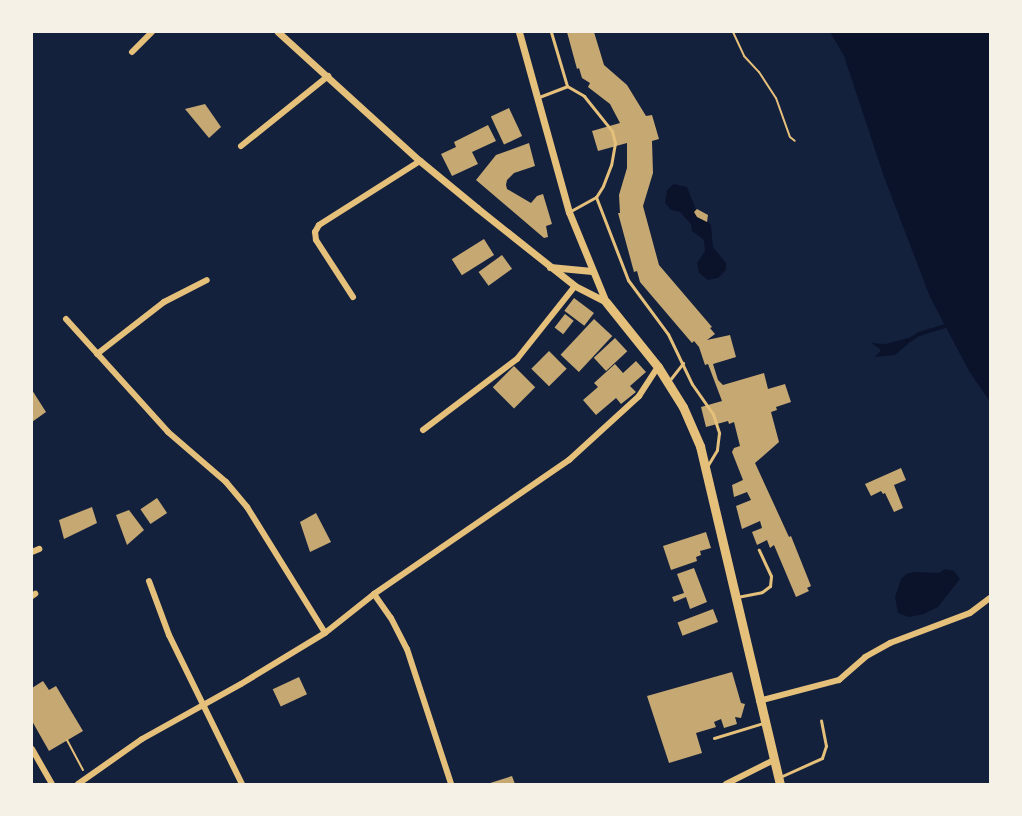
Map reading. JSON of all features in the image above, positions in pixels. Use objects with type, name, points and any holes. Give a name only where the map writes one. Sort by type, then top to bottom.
[{"type":"main road","points":[[606,302],[668,382],[683,407],[700,446],[779,781]]},
{"type":"street","points":[[132,52],[152,32]]},
{"type":"street","points":[[278,32],[420,161],[575,286],[606,302]]},
{"type":"street","points":[[519,32],[539,97],[569,212],[606,302]]},
{"type":"street","points":[[242,146],[328,76]]},
{"type":"street","points":[[353,297],[316,240],[315,232],[319,225],[420,161]]},
{"type":"street","points":[[550,267],[592,271]]},
{"type":"street","points":[[98,354],[164,302],[207,280]]},
{"type":"street","points":[[423,430],[517,359],[575,286]]},
{"type":"street","points":[[66,319],[168,432],[226,482],[247,507],[325,633]]},
{"type":"street","points":[[78,784],[142,739],[325,633],[374,594],[569,460],[639,396],[658,367]]},
{"type":"street","points":[[32,552],[39,549]]},
{"type":"street","points":[[148,581],[169,635],[242,784]]},
{"type":"street","points":[[374,594],[391,618],[406,650],[451,784]]},
{"type":"street","points":[[759,701],[839,680],[865,657],[890,643],[969,613],[990,598]]},
{"type":"street","points":[[32,749],[52,784]]},
{"type":"street","points":[[726,784],[774,760]]},
{"type":"street","points":[[88,777],[92,784]]},
{"type":"lane","points":[[551,32],[567,86],[584,96],[612,131],[615,143],[611,165],[596,197],[569,212]]},
{"type":"lane","points":[[539,97],[567,86]]},
{"type":"lane","points":[[596,197],[628,280],[668,334],[692,384],[713,414],[719,433],[717,450],[705,470]]},
{"type":"lane","points":[[668,382],[683,363]]},
{"type":"lane","points":[[735,598],[762,592],[770,586],[771,576],[759,550]]},
{"type":"lane","points":[[779,781],[822,759],[826,746],[821,720]]},
{"type":"lane","points":[[714,738],[764,723]]},
{"type":"path","points":[[733,32],[744,56],[759,72],[776,98],[790,137],[795,141]]},
{"type":"path","points":[[67,740],[88,777]]},
{"type":"water","points":[[830,32],[990,32],[990,402],[969,371],[930,297],[884,177],[844,56]]},
{"type":"water","points":[[674,184],[687,187],[697,212],[711,225],[713,247],[726,263],[726,270],[718,278],[708,280],[699,273],[697,263],[705,251],[704,240],[692,231],[691,224],[680,212],[671,210],[665,203],[667,190]]},
{"type":"water","points":[[908,338],[908,344],[895,355],[875,357],[881,350],[871,343],[886,344]]},
{"type":"water","points":[[945,569],[954,571],[960,579],[938,607],[924,614],[909,617],[898,613],[895,597],[901,579],[906,574],[939,573]]},
{"type":"building","points":[[567,32],[594,32],[604,65],[627,85],[646,116],[652,115],[659,139],[652,141],[653,173],[643,206],[659,265],[712,327],[710,328],[715,334],[707,340],[730,335],[736,357],[713,364],[718,380],[723,385],[764,373],[768,389],[785,384],[791,402],[776,407],[777,410],[771,412],[779,442],[755,463],[789,537],[791,536],[811,586],[807,588],[809,591],[796,597],[774,545],[770,548],[767,540],[757,545],[752,532],[762,528],[760,521],[742,529],[736,506],[751,500],[747,492],[734,497],[732,485],[743,480],[732,452],[734,448],[740,446],[734,422],[729,424],[728,421],[706,427],[701,407],[722,401],[708,364],[705,365],[699,347],[694,341],[692,343],[640,282],[637,271],[634,272],[618,213],[620,213],[619,195],[627,168],[627,143],[598,151],[592,131],[620,123],[610,104],[588,87],[590,83],[582,78],[579,68],[577,69]]},
{"type":"building","points":[[205,104],[221,127],[209,138],[185,109]]},
{"type":"building","points":[[509,108],[522,136],[504,145],[491,116]]},
{"type":"building","points":[[488,125],[496,141],[472,152],[478,164],[452,176],[441,154],[456,147],[454,142]]},
{"type":"building","points":[[529,143],[535,166],[514,173],[507,180],[506,185],[507,189],[531,203],[537,196],[543,194],[552,224],[546,226],[548,237],[544,238],[476,180],[496,155]]},
{"type":"building","points":[[697,209],[708,215],[707,222],[697,217],[694,212]]},
{"type":"building","points":[[484,239],[494,255],[462,275],[452,259]]},
{"type":"building","points":[[502,255],[512,269],[489,286],[479,272]]},
{"type":"building","points":[[574,298],[594,313],[584,326],[564,311]]},
{"type":"building","points":[[565,314],[574,321],[563,334],[555,327]]},
{"type":"building","points":[[594,319],[612,336],[579,372],[561,355]]},
{"type":"building","points":[[615,338],[627,351],[606,371],[594,358]]},
{"type":"building","points":[[549,351],[567,369],[549,386],[531,369]]},
{"type":"building","points":[[636,361],[646,372],[630,386],[636,392],[621,404],[616,398],[596,415],[583,400],[598,387],[594,383],[615,364],[623,373]]},
{"type":"building","points":[[514,366],[535,387],[514,408],[493,387]]},
{"type":"building","points":[[32,390],[46,412],[32,422]]},
{"type":"building","points":[[901,468],[906,480],[894,485],[903,508],[894,512],[885,493],[881,491],[871,496],[865,484]]},
{"type":"building","points":[[157,498],[167,513],[150,524],[140,509]]},
{"type":"building","points":[[92,507],[97,523],[64,539],[59,520]]},
{"type":"building","points":[[129,510],[144,530],[127,545],[116,515]]},
{"type":"building","points":[[316,513],[331,542],[310,552],[300,522]]},
{"type":"building","points":[[706,532],[711,548],[700,551],[701,555],[696,557],[697,561],[671,570],[663,546]]},
{"type":"building","points":[[694,568],[707,602],[690,609],[686,597],[674,602],[672,597],[684,593],[677,574]]},
{"type":"building","points":[[713,609],[718,622],[683,636],[678,623]]},
{"type":"building","points":[[732,672],[741,703],[745,704],[741,718],[735,717],[737,724],[724,728],[721,719],[714,722],[716,727],[696,733],[702,753],[669,763],[647,696]]},
{"type":"building","points":[[299,677],[307,694],[281,706],[273,689]]},
{"type":"building","points":[[43,681],[49,690],[56,686],[83,731],[49,751],[32,721],[32,688]]},
{"type":"building","points":[[512,776],[515,784],[487,784]]},
{"type":"waterway","points":[[908,341],[919,334],[945,326]]}]
